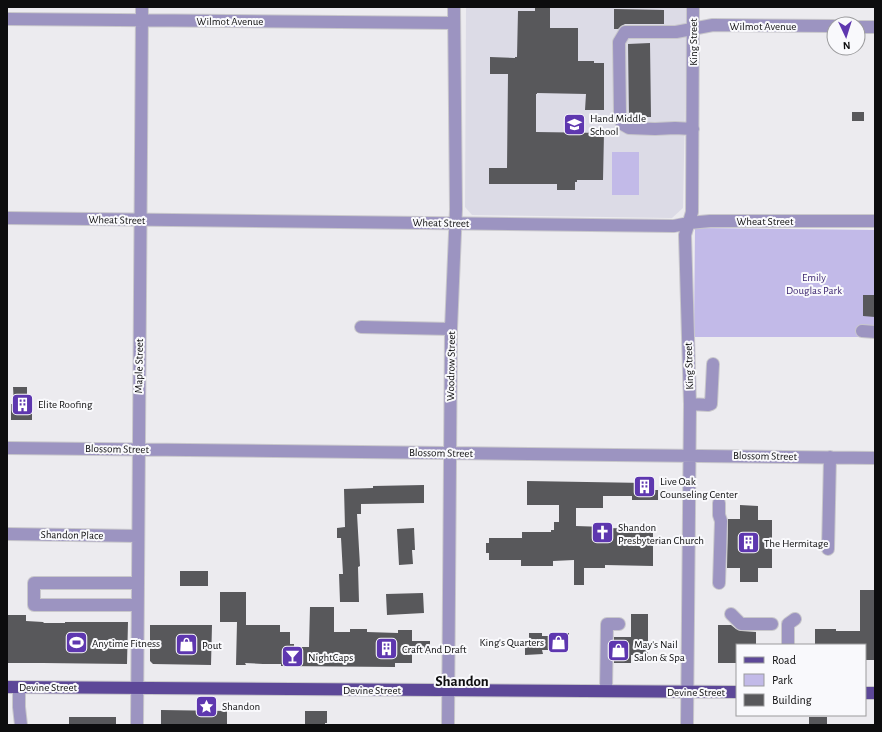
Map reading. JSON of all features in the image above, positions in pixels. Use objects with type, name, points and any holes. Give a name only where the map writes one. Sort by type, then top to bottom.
[{"type":"main road","name":"Devine Street","points":[[13,687],[736,692]]},
{"type":"street","name":"Maple Street","points":[[137,725],[136,688],[142,7]]},
{"type":"street","name":"Woodrow Street","points":[[448,725],[451,330],[456,223],[454,7]]},
{"type":"street","name":"King Street","points":[[687,725],[690,404],[686,235],[692,212],[694,7]]},
{"type":"street","name":"Wilmot Avenue","points":[[7,19],[454,22]]},
{"type":"street","name":"Wilmot Avenue","points":[[693,129],[629,128],[622,124],[620,115],[619,42],[625,32],[676,32],[713,25],[826,26]]},
{"type":"street","name":"Wheat Street","points":[[7,218],[674,226],[710,221],[875,221]]},
{"type":"street","points":[[361,327],[451,330]]},
{"type":"street","points":[[862,331],[875,332]]},
{"type":"street","points":[[690,404],[708,406],[711,404],[713,364]]},
{"type":"street","name":"Blossom Street","points":[[7,448],[875,458]]},
{"type":"street","points":[[828,549],[830,457]]},
{"type":"street","points":[[719,503],[719,515],[721,521],[719,583]]},
{"type":"street","name":"Shandon Place","points":[[7,534],[138,536]]},
{"type":"street","points":[[137,583],[34,583],[34,605],[137,605]]},
{"type":"street","points":[[731,614],[741,624],[772,624]]},
{"type":"street","points":[[788,644],[788,624],[795,619]]},
{"type":"street","points":[[606,691],[607,624],[620,624]]},
{"type":"street","points":[[13,687],[21,725],[30,725]]},
{"type":"shaded area","name":"Hand Middle School","points":[[466,7],[687,7],[683,208],[672,218],[472,215],[465,207]]},
{"type":"green space","points":[[612,152],[639,152],[639,195],[612,195]]},
{"type":"green space","name":"Emily Douglas Park","points":[[695,228],[875,230],[875,337],[694,337]]},
{"type":"building","points":[[535,8],[550,8],[550,28],[578,28],[578,61],[594,61],[594,63],[604,63],[604,110],[585,110],[586,94],[536,94],[536,132],[604,133],[603,180],[577,180],[577,182],[575,182],[575,190],[557,190],[557,184],[489,184],[489,168],[507,168],[508,74],[490,74],[490,57],[517,57],[518,11],[535,11]]},
{"type":"building","points":[[614,9],[664,10],[664,24],[625,24],[618,29],[614,29]]},
{"type":"building","points":[[650,43],[651,117],[629,117],[628,44]]},
{"type":"building","points":[[852,112],[864,112],[864,121],[852,121]]},
{"type":"building","points":[[863,295],[875,295],[875,317],[863,316]]},
{"type":"building","name":"Elite Roofing","points":[[13,387],[27,387],[27,403],[32,403],[32,420],[11,420],[11,404],[14,404]]},
{"type":"building","name":"Shandon Presbyterian Church","points":[[655,479],[655,490],[658,490],[658,500],[632,500],[632,496],[603,496],[603,508],[576,508],[576,526],[653,529],[653,566],[605,565],[605,568],[584,568],[584,585],[574,585],[574,560],[553,561],[553,566],[521,566],[521,560],[489,560],[489,553],[486,553],[486,543],[489,543],[489,538],[522,538],[522,532],[551,532],[551,530],[554,530],[554,522],[559,522],[559,505],[527,505],[527,481],[646,483],[646,480]]},
{"type":"building","points":[[424,485],[424,503],[361,504],[361,514],[357,514],[360,566],[358,567],[359,602],[340,602],[339,574],[343,574],[341,538],[337,538],[337,528],[345,527],[344,489],[373,488],[373,486]]},
{"type":"building","name":"The Hermitage","points":[[740,505],[758,506],[758,520],[772,520],[772,568],[758,568],[758,582],[740,582],[740,568],[727,568],[728,519],[740,519]]},
{"type":"building","points":[[414,528],[415,550],[412,550],[413,564],[399,565],[397,529]]},
{"type":"building","points":[[180,571],[208,571],[208,586],[180,586]]},
{"type":"building","points":[[860,590],[875,590],[875,660],[866,660],[866,644],[815,644],[815,629],[860,631]]},
{"type":"building","points":[[220,592],[246,592],[246,625],[280,625],[280,632],[290,632],[290,644],[294,644],[294,647],[309,647],[310,607],[334,607],[334,632],[350,632],[350,629],[367,629],[367,632],[398,633],[398,630],[412,630],[412,641],[430,641],[430,654],[412,654],[412,663],[395,663],[395,667],[281,666],[281,664],[245,663],[246,665],[236,665],[237,622],[220,622]]},
{"type":"building","points":[[423,593],[424,613],[387,615],[386,594]]},
{"type":"building","points":[[631,614],[648,614],[648,655],[631,655],[631,663],[614,663],[614,637],[631,637]]},
{"type":"building","points":[[7,615],[26,615],[26,621],[44,623],[128,622],[127,664],[7,663]]},
{"type":"building","points":[[150,625],[212,625],[211,665],[153,664],[150,661]]},
{"type":"building","points":[[718,625],[731,625],[741,631],[756,632],[756,644],[736,644],[736,663],[718,663]]},
{"type":"building","points":[[529,633],[542,633],[542,636],[559,636],[559,634],[569,633],[569,648],[565,648],[565,650],[542,650],[543,654],[525,655],[525,646],[529,645]]},
{"type":"building","points":[[161,710],[227,711],[227,725],[161,725]]},
{"type":"building","points":[[305,711],[327,711],[327,723],[325,723],[325,725],[305,725]]},
{"type":"building","points":[[69,717],[116,717],[116,725],[69,725]]},
{"type":"building","points":[[809,717],[827,717],[827,725],[809,725]]},
{"type":"place","name":"Hand Middle School","points":[[575,124]]},
{"type":"place","name":"Elite Roofing","points":[[23,404]]},
{"type":"place","name":"Live Oak Counseling Center","points":[[644,487]]},
{"type":"place","name":"Shandon Presbyterian Church","points":[[602,533]]},
{"type":"place","name":"The Hermitage","points":[[749,543]]},
{"type":"place","name":"King's Quarters","points":[[559,642]]},
{"type":"place","name":"Anytime Fitness","points":[[76,643]]},
{"type":"place","name":"Pout","points":[[186,645]]},
{"type":"place","name":"Craft And Draft","points":[[387,649]]},
{"type":"place","name":"May's Nail Salon & Spa","points":[[619,650]]},
{"type":"place","name":"NightCaps","points":[[292,657]]},
{"type":"place","name":"Shandon","points":[[206,706]]},
{"type":"district","name":"Shandon","points":[[462,681]]}]
